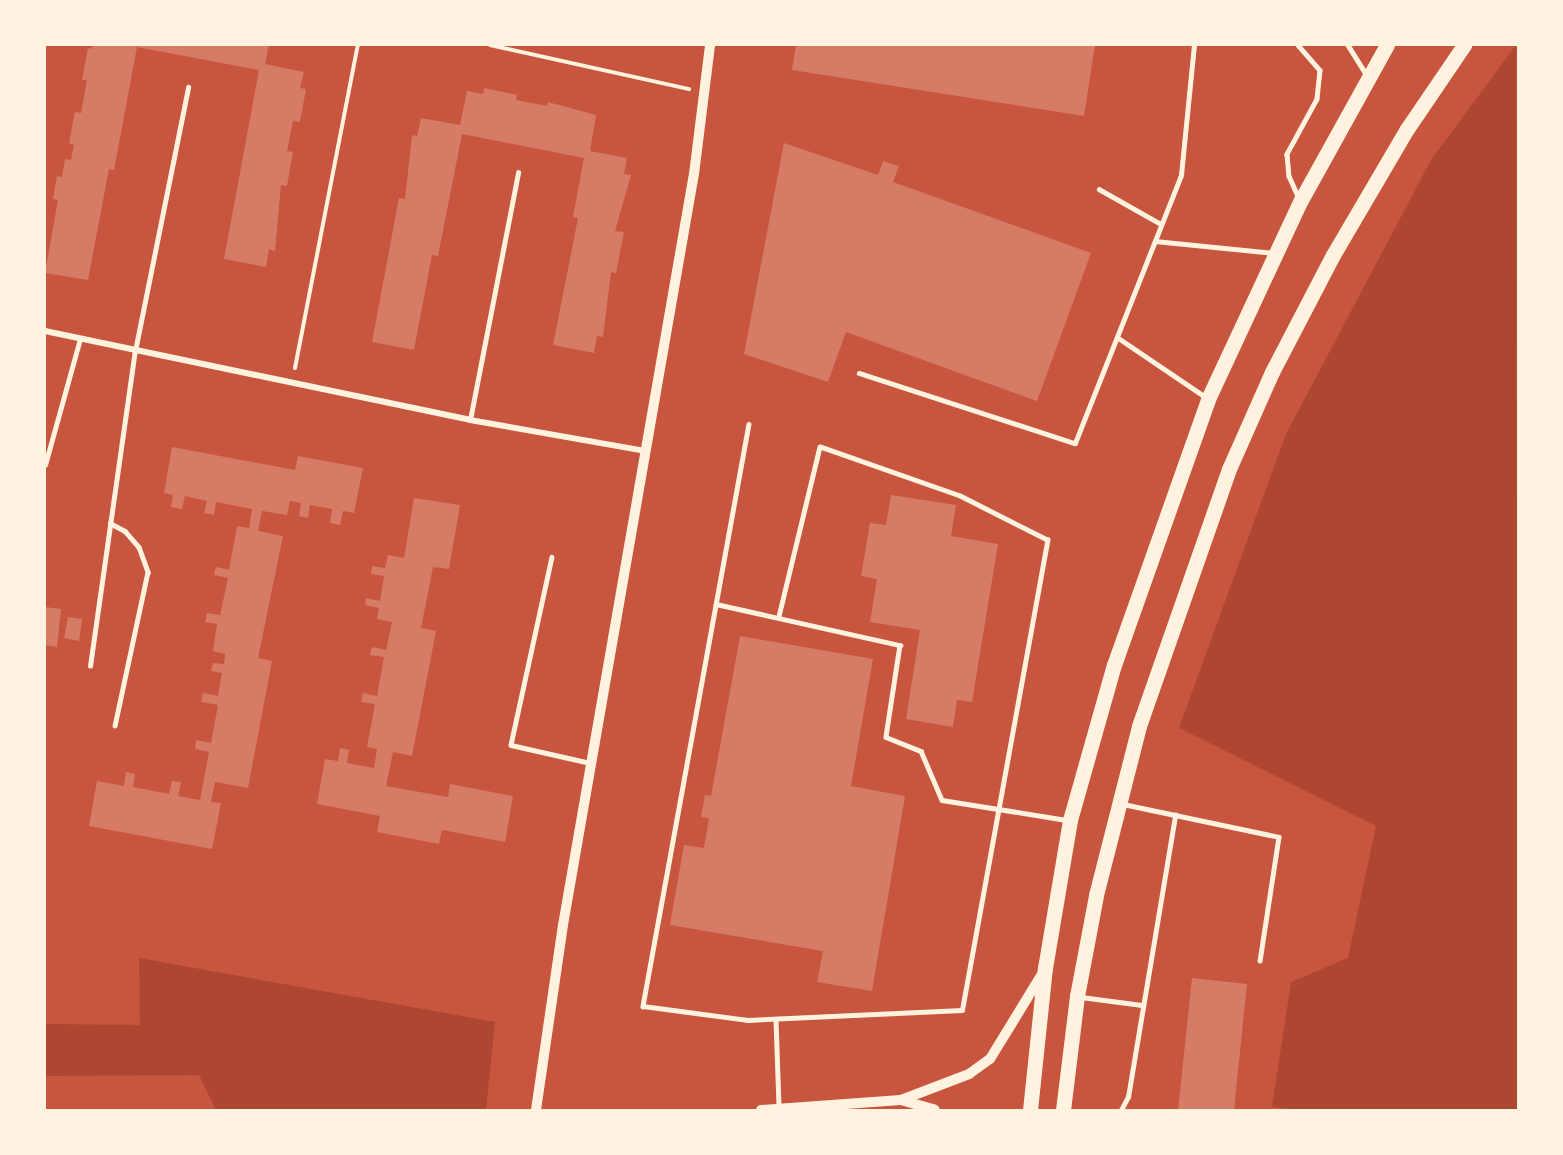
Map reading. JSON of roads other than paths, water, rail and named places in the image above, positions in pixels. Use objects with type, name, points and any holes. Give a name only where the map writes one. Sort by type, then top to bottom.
[{"type":"main road","points":[[1030,1110],[1045,968],[1070,820],[1114,665],[1208,399],[1301,200],[1367,77],[1387,45]]},
{"type":"main road","points":[[1064,1110],[1077,996],[1096,894],[1163,647],[1229,469],[1267,382],[1333,255],[1407,129],[1464,45]]},
{"type":"street","points":[[536,1110],[646,451],[710,45]]},
{"type":"street","points":[[45,331],[470,420],[646,451]]},
{"type":"street","points":[[761,1110],[860,1106],[901,1100],[935,1089],[990,1059],[1045,968]]},
{"type":"street","points":[[901,1100],[935,1110]]},
{"type":"lane","points":[[859,373],[1075,443],[1181,175],[1194,45]]},
{"type":"lane","points":[[1298,45],[1320,70],[1317,99],[1287,154],[1289,176],[1301,200]]},
{"type":"lane","points":[[1348,45],[1367,77]]},
{"type":"lane","points":[[90,666],[135,351],[188,87]]},
{"type":"lane","points":[[470,420],[518,173]]},
{"type":"lane","points":[[1099,189],[1161,224]]},
{"type":"lane","points":[[1155,241],[1276,253]]},
{"type":"lane","points":[[1117,336],[1208,399]]},
{"type":"lane","points":[[45,465],[80,339]]},
{"type":"lane","points":[[749,424],[643,1006],[776,1020],[962,1010],[996,808],[1047,540],[960,496],[820,447],[779,617]]},
{"type":"lane","points":[[110,523],[125,531],[139,547],[148,572],[115,726]]},
{"type":"lane","points":[[552,557],[511,745],[593,763]]},
{"type":"lane","points":[[716,604],[900,645],[886,737],[921,751],[942,800],[1070,820]]},
{"type":"lane","points":[[1120,804],[1279,837],[1260,961]]},
{"type":"lane","points":[[1121,1110],[1128,1097],[1174,815]]},
{"type":"lane","points":[[1077,996],[1143,1005]]},
{"type":"lane","points":[[776,1020],[778,1108]]}]
